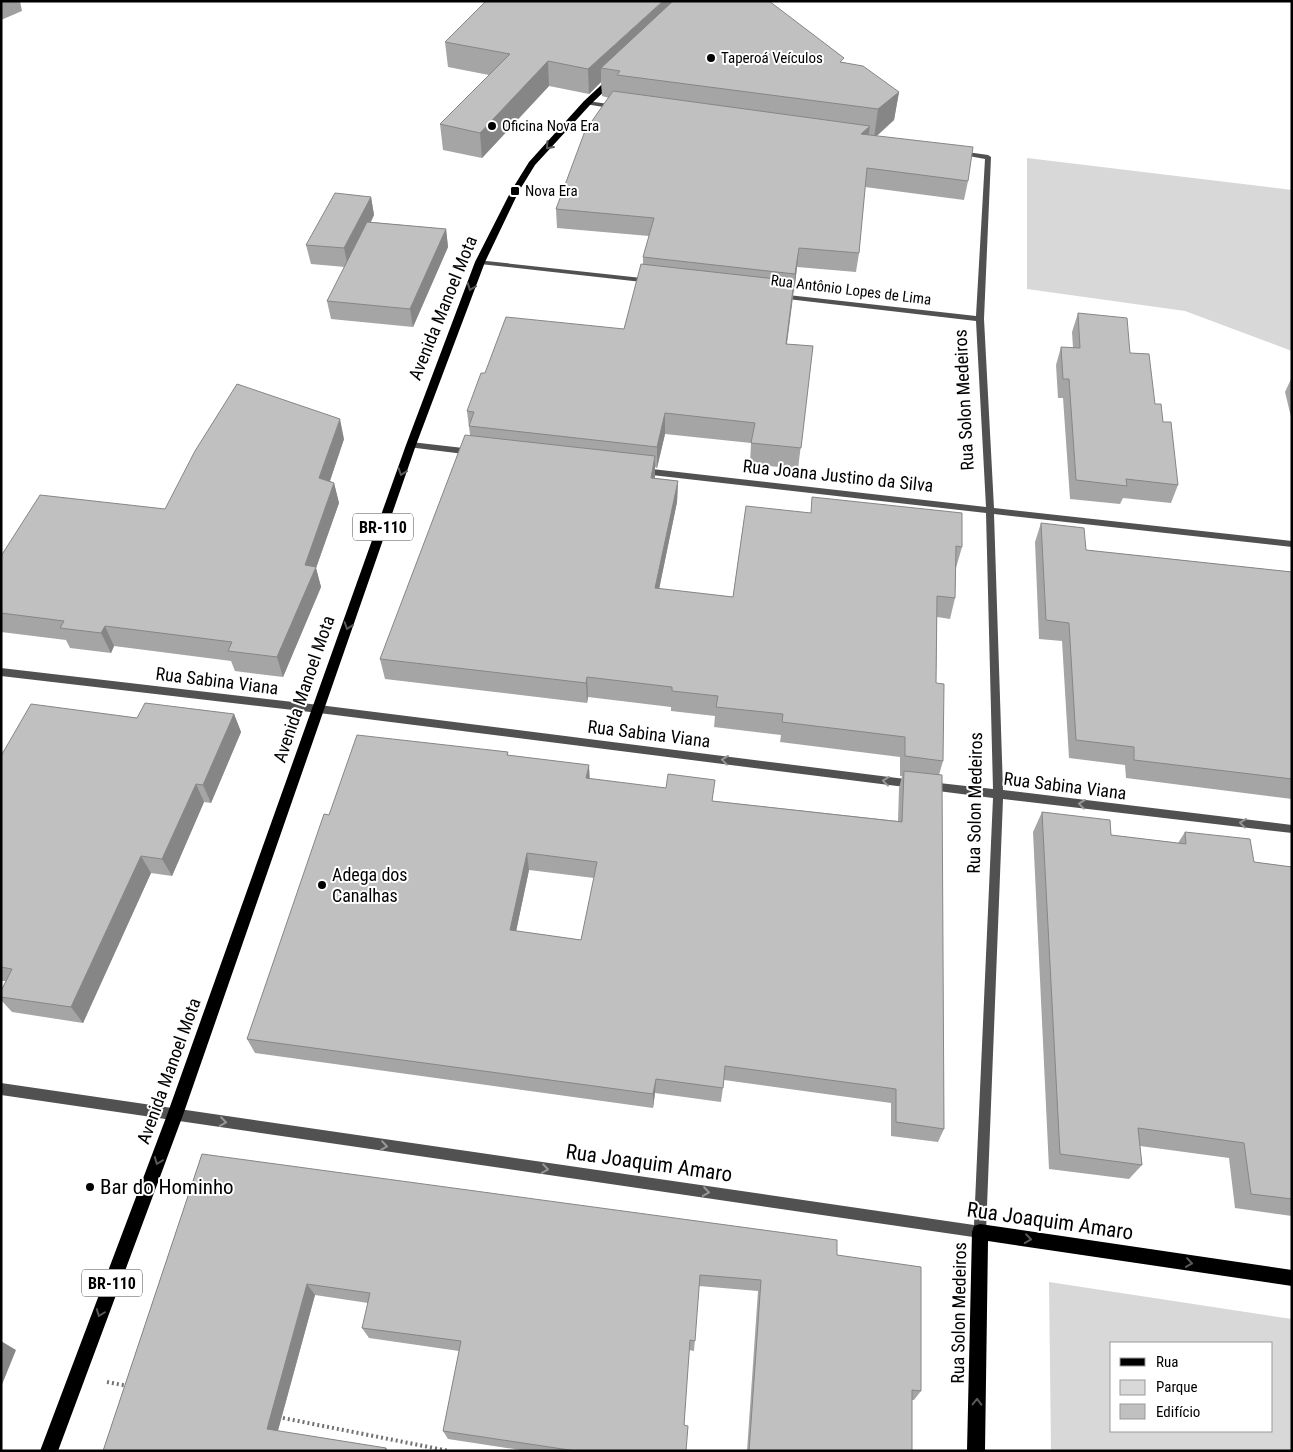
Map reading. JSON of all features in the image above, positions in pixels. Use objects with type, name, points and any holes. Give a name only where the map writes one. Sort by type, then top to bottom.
[{"type":"main road","name":"Avenida Manoel Mota","points":[[48,1451],[175,1115],[411,445],[480,262],[515,191],[532,164],[587,103],[623,69]]},
{"type":"main road","name":"Rua Joaquim Amaro","points":[[980,1232],[1292,1278]]},
{"type":"main road","name":"Rua Solon Medeiros","points":[[976,1451],[980,1232]]},
{"type":"street","points":[[587,103],[626,108]]},
{"type":"street","name":"Rua Solon Medeiros","points":[[948,151],[988,157],[980,319],[990,508],[998,795],[980,1232]]},
{"type":"street","points":[[480,262],[657,282]]},
{"type":"street","name":"Rua Antônio Lopes de Lima","points":[[774,295],[980,319]]},
{"type":"street","points":[[411,445],[480,453]]},
{"type":"street","name":"Rua Joana Justino da Silva","points":[[637,470],[990,508],[1292,544]]},
{"type":"street","name":"Rua Sabina Viana","points":[[1,672],[319,709],[998,795],[1292,829]]},
{"type":"street","name":"Rua Joaquim Amaro","points":[[1,1088],[980,1232]]},
{"type":"path","points":[[77,1376],[135,1388]]},
{"type":"path","points":[[271,1416],[449,1451]]},
{"type":"green space","points":[[1027,158],[1292,190],[1292,351],[1185,311],[1027,289]]},
{"type":"green space","points":[[1049,1282],[1292,1319],[1292,1451],[1051,1451]]},
{"type":"shaded area","points":[[1,1],[20,1],[22,11],[1,20]]},
{"type":"building","points":[[486,1],[663,1],[588,69],[548,61],[480,133],[440,124],[510,54],[445,42]]},
{"type":"building","points":[[673,1],[769,1],[844,58],[840,62],[863,66],[899,92],[878,109],[617,75],[620,71],[601,68]]},
{"type":"building","points":[[613,91],[870,126],[861,134],[973,147],[968,181],[867,168],[859,253],[799,248],[795,274],[643,257],[654,218],[556,209],[585,131]]},
{"type":"building","points":[[335,193],[371,197],[344,248],[306,245]]},
{"type":"building","points":[[367,222],[446,229],[410,309],[327,301]]},
{"type":"building","points":[[641,264],[794,281],[786,344],[813,346],[801,448],[751,443],[755,423],[665,413],[657,447],[469,426],[474,412],[467,411],[481,373],[485,373],[506,317],[624,329]]},
{"type":"building","points":[[1078,313],[1127,318],[1130,353],[1149,354],[1155,404],[1161,404],[1163,422],[1171,422],[1178,485],[1126,479],[1127,486],[1076,480],[1069,379],[1063,379],[1061,347],[1080,348]]},
{"type":"building","points":[[237,384],[340,419],[319,478],[334,483],[305,565],[316,567],[277,657],[228,651],[232,642],[105,626],[101,633],[60,628],[64,621],[1,613],[1,556],[40,495],[165,509],[195,451]]},
{"type":"building","points":[[465,435],[655,456],[651,478],[678,481],[655,588],[733,597],[746,506],[811,513],[812,497],[962,513],[962,547],[956,546],[955,598],[937,596],[936,683],[944,684],[943,761],[905,756],[905,737],[782,722],[783,714],[716,707],[718,696],[672,691],[672,687],[587,677],[586,683],[380,659]]},
{"type":"building","points":[[1041,523],[1084,528],[1086,550],[1292,572],[1292,779],[1134,760],[1134,747],[1076,740],[1069,623],[1046,620]]},
{"type":"building","points":[[145,703],[234,714],[203,785],[196,784],[162,859],[141,856],[71,1007],[1,997],[1,991],[12,969],[1,967],[1,756],[31,704],[137,718]]},
{"type":"building","points":[[357,735],[508,752],[507,755],[589,765],[586,778],[666,788],[668,774],[715,780],[712,801],[902,822],[904,771],[942,775],[944,1129],[896,1122],[896,1089],[725,1066],[723,1088],[656,1079],[653,1094],[247,1039],[324,814],[329,815]],"holes":[[[527,853],[597,862],[581,940],[510,930]]]},
{"type":"building","points":[[1042,812],[1110,820],[1111,835],[1186,844],[1185,832],[1250,839],[1254,862],[1292,867],[1292,1199],[1251,1194],[1244,1143],[1138,1128],[1142,1165],[1060,1154]]},
{"type":"building","points":[[202,1154],[837,1240],[837,1255],[921,1267],[921,1391],[912,1390],[912,1451],[749,1451],[761,1280],[700,1275],[695,1341],[690,1340],[684,1425],[688,1426],[686,1451],[576,1451],[443,1431],[461,1341],[362,1328],[370,1293],[307,1284],[267,1429],[386,1448],[385,1451],[103,1451]]},
{"type":"place","name":"Taperoá Veículos","points":[[711,58]]},
{"type":"place","name":"Oficina Nova Era","points":[[492,126]]},
{"type":"place","name":"Nova Era","points":[[515,191]]},
{"type":"place","name":"Adega dos Canalhas","points":[[322,885]]},
{"type":"place","name":"Bar do Hominho","points":[[90,1187]]}]
